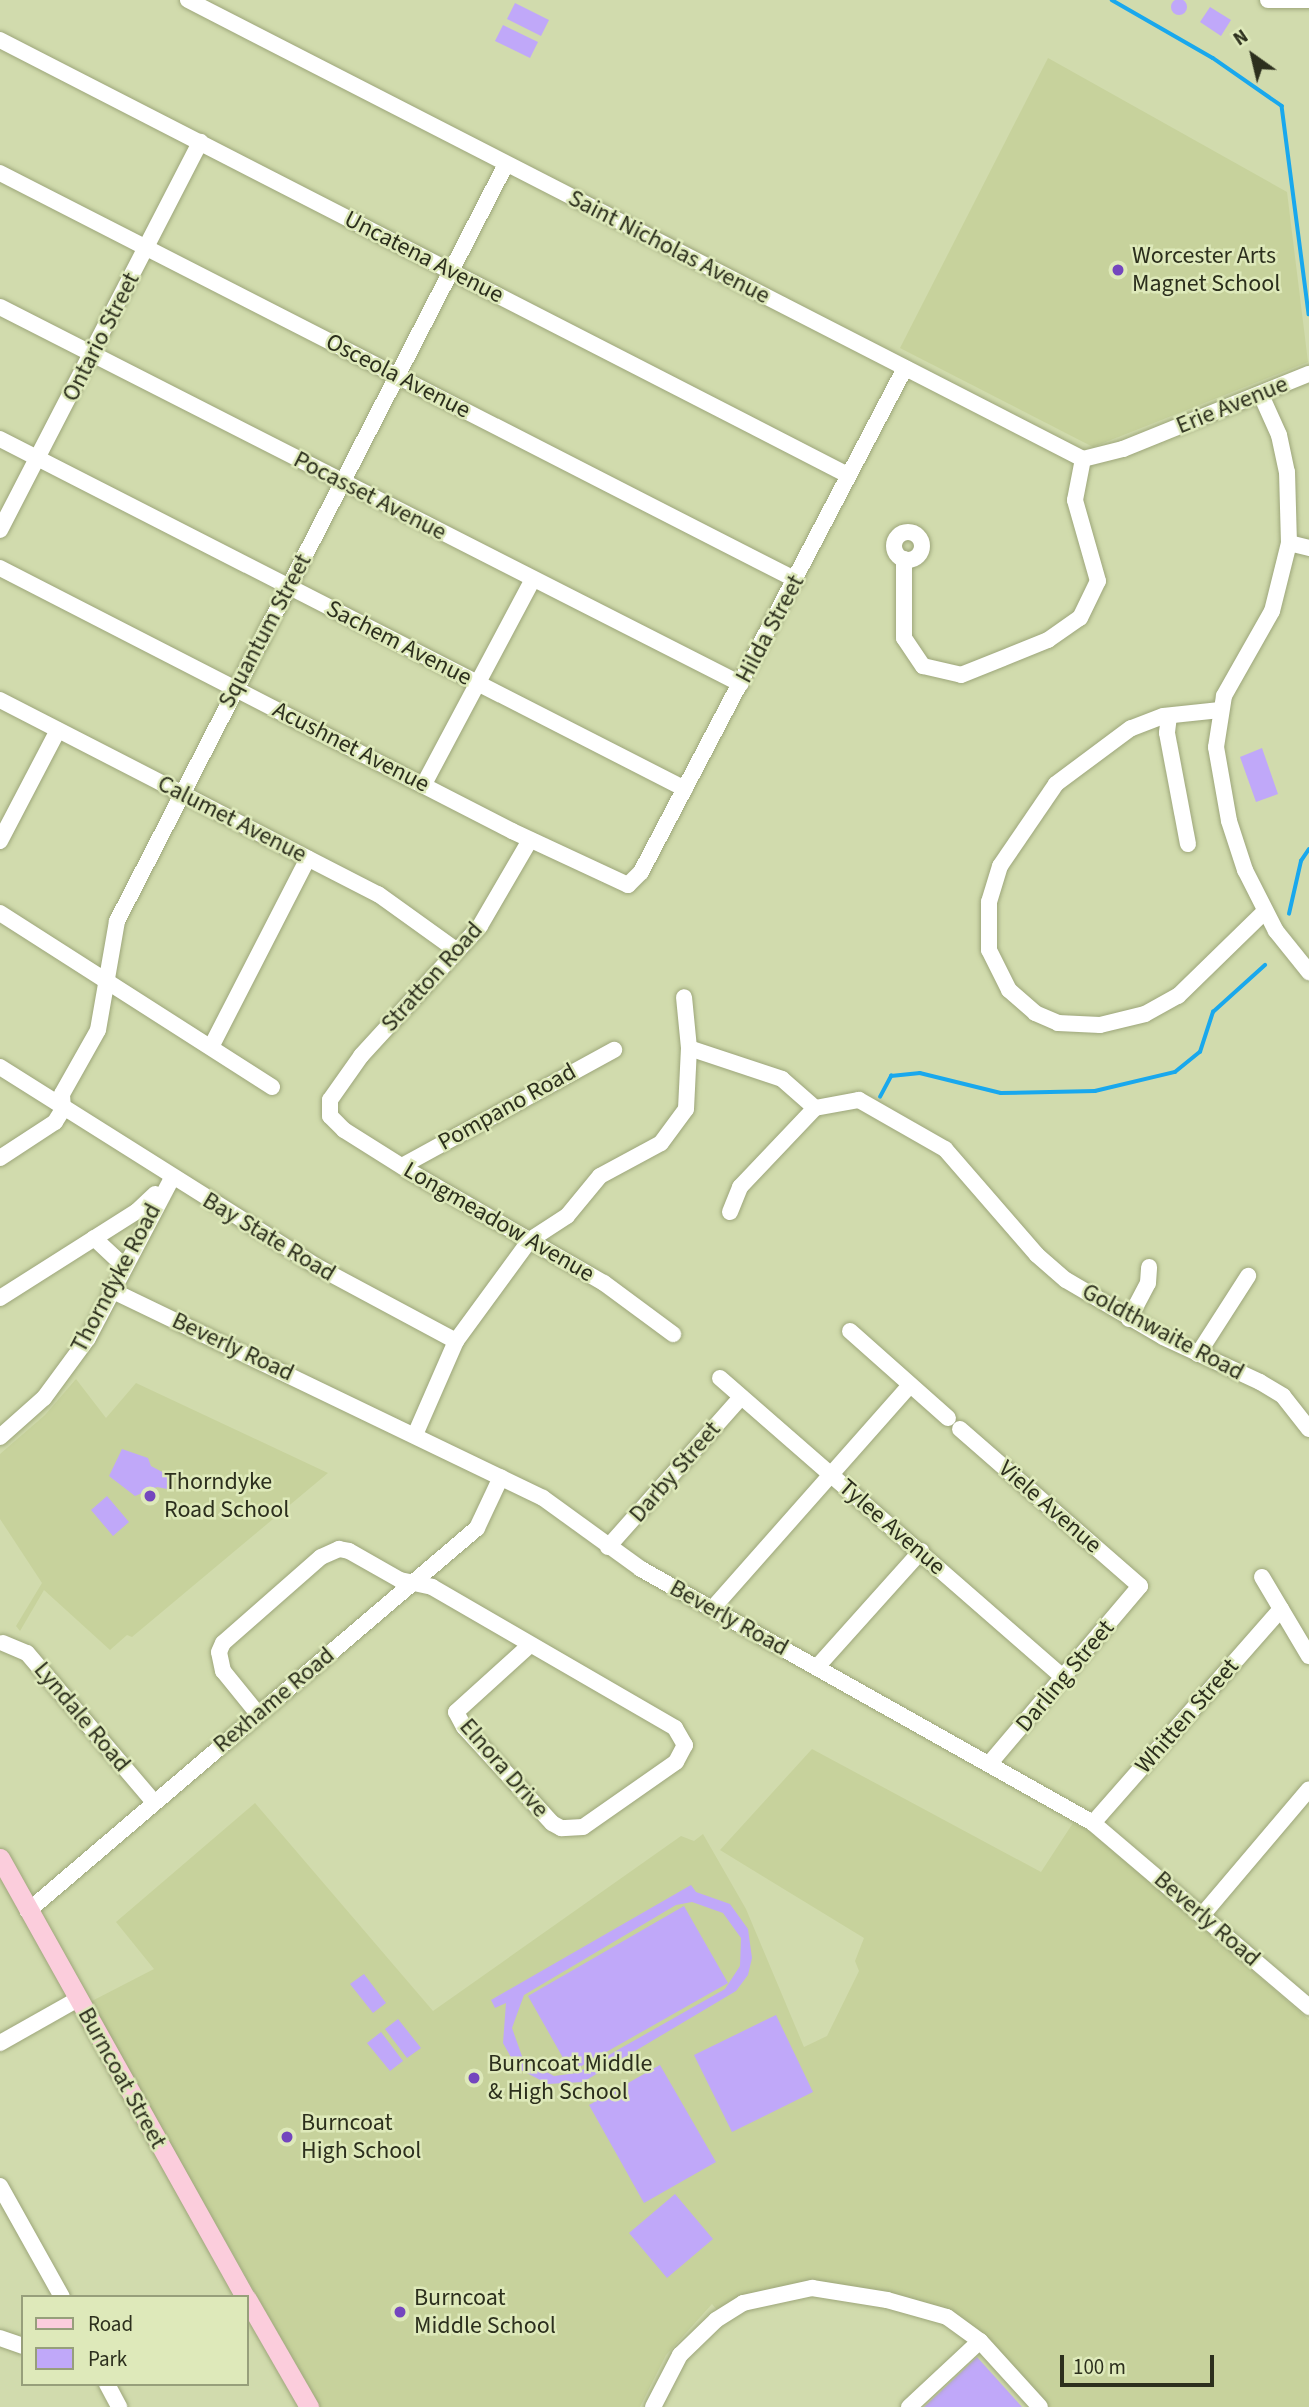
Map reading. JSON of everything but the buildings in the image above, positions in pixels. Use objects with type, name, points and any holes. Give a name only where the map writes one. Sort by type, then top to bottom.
[{"type":"main road","name":"Burncoat Street","points":[[0,1858],[244,2295]]},
{"type":"main road","name":"Burncoat Street","points":[[248,2301],[309,2407]]},
{"type":"street","name":"Saint Nicholas Avenue","points":[[188,0],[1083,459]]},
{"type":"street","points":[[1268,0],[1309,0]]},
{"type":"street","name":"Uncatena Avenue","points":[[0,40],[848,475]]},
{"type":"street","name":"Ontario Street","points":[[0,530],[93,355],[200,142]]},
{"type":"street","name":"Squantum Street","points":[[63,1109],[62,1094],[98,1030],[117,921],[506,164]]},
{"type":"street","name":"Osceola Avenue","points":[[0,173],[796,580]]},
{"type":"street","name":"Pocasset Avenue","points":[[0,307],[343,481],[532,581],[741,684]]},
{"type":"street","name":"Hilda Street","points":[[628,885],[641,872],[905,368]]},
{"type":"street","name":"Erie Avenue","points":[[1083,459],[1154,437],[1309,374]]},
{"type":"street","points":[[1261,395],[1279,435],[1287,472],[1289,543],[1272,611],[1220,710],[1216,747],[1229,821],[1264,912],[1309,972]]},
{"type":"street","name":"Sachem Avenue","points":[[0,439],[685,789]]},
{"type":"street","points":[[904,559],[904,638],[923,666],[961,676],[1048,640],[1080,618],[1098,581],[1075,499],[1083,459]]},
{"type":"street","points":[[1289,543],[1309,548]]},
{"type":"street","name":"Acushnet Avenue","points":[[0,568],[530,840],[628,885]]},
{"type":"street","points":[[424,784],[532,581]]},
{"type":"street","name":"Calumet Avenue","points":[[0,700],[390,902],[456,950]]},
{"type":"street","points":[[1220,710],[1169,716],[1131,728],[1097,750],[1056,785],[1019,833],[1000,866],[989,902],[987,940],[997,971],[1017,998],[1049,1020],[1077,1026],[1121,1021],[1178,996],[1264,912]]},
{"type":"street","points":[[1169,716],[1167,733],[1188,844]]},
{"type":"street","points":[[0,841],[58,730]]},
{"type":"street","name":"Stratton Road","points":[[329,1110],[330,1100],[361,1056],[486,917],[530,840]]},
{"type":"street","points":[[211,1046],[308,858]]},
{"type":"street","points":[[0,913],[272,1087]]},
{"type":"street","points":[[415,1435],[457,1341],[530,1240],[567,1216],[600,1176],[661,1143],[686,1109],[689,1048],[684,998]]},
{"type":"street","points":[[689,1048],[782,1079],[815,1108],[740,1187],[730,1212]]},
{"type":"street","name":"Pompano Road","points":[[402,1166],[614,1050]]},
{"type":"street","name":"Bay State Road","points":[[0,1067],[172,1178],[325,1271],[457,1341]]},
{"type":"street","name":"Goldthwaite Road","points":[[815,1108],[859,1100],[945,1149],[1037,1255],[1095,1300],[1283,1396],[1309,1429]]},
{"type":"street","points":[[0,1158],[55,1122],[63,1109]]},
{"type":"street","name":"Longmeadow Avenue","points":[[329,1110],[344,1130],[604,1283],[673,1334]]},
{"type":"street","points":[[0,1297],[137,1211],[172,1178]]},
{"type":"street","name":"Thorndyke Road","points":[[0,1437],[44,1398],[88,1338],[123,1265],[172,1178]]},
{"type":"street","points":[[94,1238],[123,1265]]},
{"type":"street","points":[[1129,1319],[1148,1283],[1149,1267]]},
{"type":"street","points":[[1198,1354],[1248,1276]]},
{"type":"street","name":"Beverly Road","points":[[111,1290],[415,1435],[569,1513],[608,1547],[712,1609],[1093,1823],[1203,1913],[1308,2006]]},
{"type":"street","name":"Viele Avenue","points":[[850,1331],[1140,1586]]},
{"type":"street","name":"Tylee Avenue","points":[[720,1378],[1063,1678]]},
{"type":"street","points":[[712,1609],[910,1385]]},
{"type":"street","name":"Darby Street","points":[[608,1547],[741,1396]]},
{"type":"street","name":"Rexhame Road","points":[[28,1911],[477,1528],[501,1477]]},
{"type":"street","name":"Elnora Drive","points":[[258,1714],[223,1671],[219,1652],[233,1631],[321,1557],[339,1549],[349,1551],[400,1580],[432,1587],[666,1722],[685,1745],[676,1762],[583,1827],[561,1828],[552,1823],[464,1727],[456,1712],[530,1645]]},
{"type":"street","points":[[817,1667],[921,1552]]},
{"type":"street","points":[[1262,1577],[1309,1656]]},
{"type":"street","name":"Darling Street","points":[[989,1765],[1140,1586]]},
{"type":"street","name":"Whitten Street","points":[[1093,1823],[1281,1609]]},
{"type":"street","name":"Lyndale Road","points":[[3,1643],[27,1653],[154,1802]]},
{"type":"street","points":[[1203,1913],[1309,1789]]},
{"type":"street","points":[[0,2043],[78,1999]]},
{"type":"street","points":[[0,2186],[61,2295]]},
{"type":"street","points":[[653,2407],[673,2367],[703,2331],[743,2303],[779,2292],[837,2290],[887,2300],[947,2318],[980,2340],[1040,2407]]},
{"type":"street","points":[[0,2338],[21,2345]]},
{"type":"street","points":[[909,2407],[980,2340]]},
{"type":"street","points":[[108,2386],[119,2407]]},
{"type":"shaded area","name":"Worcester Arts Magnet School","points":[[1048,58],[1287,192],[1308,362],[1093,447],[900,348]]},
{"type":"shaded area","name":"Thorndyke Road School","points":[[76,1379],[106,1418],[136,1383],[328,1473],[132,1637],[127,1635],[110,1650],[44,1590],[20,1631],[16,1626],[42,1583],[0,1519],[0,1454],[45,1415]]},
{"type":"shaded area","points":[[812,1749],[1041,1872],[1073,1823],[1095,1834],[1309,2020],[1309,2407],[1049,2407],[974,2329],[830,2283],[802,2282],[746,2294],[717,2310],[712,2304],[666,2355],[640,2407],[320,2407],[90,2002],[154,1969],[116,1922],[255,1803],[433,2011],[681,1836],[694,1841],[703,1834],[746,1909],[804,2047],[827,2036],[859,1971],[855,1961],[864,1938],[720,1850]]},
{"type":"green space","points":[[1179,-1],[1185,1],[1185,13],[1179,15],[1173,13],[1171,7],[1173,1]]},
{"type":"green space","points":[[515,3],[549,20],[541,36],[507,19]]},
{"type":"green space","points":[[1210,7],[1231,20],[1221,36],[1200,22]]},
{"type":"green space","points":[[503,25],[538,42],[530,58],[495,41]]},
{"type":"green space","points":[[1262,748],[1278,794],[1256,802],[1240,757]]},
{"type":"green space","points":[[122,1449],[148,1458],[151,1466],[168,1475],[167,1489],[157,1487],[135,1496],[109,1476]]},
{"type":"green space","points":[[107,1496],[129,1522],[113,1536],[91,1510]]},
{"type":"green space","points":[[691,1885],[696,1892],[730,1904],[748,1929],[752,1958],[748,1975],[736,1991],[583,2082],[548,2084],[517,2068],[503,2043],[506,2003],[495,2008],[491,2000]],"holes":[[[692,1902],[723,1913],[741,1938],[740,1966],[725,1989],[577,2073],[554,2076],[523,2059],[512,2028],[524,1995],[676,1905]]]},
{"type":"green space","points":[[684,1906],[728,1983],[571,2072],[528,1996]]},
{"type":"green space","points":[[364,1974],[386,2003],[373,2013],[350,1984]]},
{"type":"green space","points":[[776,2015],[813,2092],[732,2132],[694,2055]]},
{"type":"green space","points":[[398,2019],[421,2048],[407,2058],[385,2029]]},
{"type":"green space","points":[[381,2032],[403,2061],[390,2071],[367,2043]]},
{"type":"green space","points":[[660,2065],[716,2162],[644,2203],[589,2105]]},
{"type":"green space","points":[[675,2194],[713,2239],[667,2278],[629,2233]]},
{"type":"green space","points":[[977,2357],[1022,2407],[924,2407],[938,2394]]},
{"type":"waterway","points":[[1112,0],[1213,58],[1282,106],[1309,314]]},
{"type":"waterway","points":[[1289,914],[1301,861],[1309,849]]},
{"type":"waterway","points":[[880,1097],[891,1076],[920,1073],[1001,1093],[1095,1091],[1175,1072],[1200,1052],[1213,1012],[1265,965]]},
{"type":"place","name":"Worcester Arts Magnet School","points":[[1118,270]]},
{"type":"place","name":"Thorndyke Road School","points":[[150,1496]]},
{"type":"place","name":"Burncoat Middle & High School","points":[[474,2078]]},
{"type":"place","name":"Burncoat High School","points":[[287,2137]]},
{"type":"place","name":"Burncoat Middle School","points":[[400,2312]]}]
